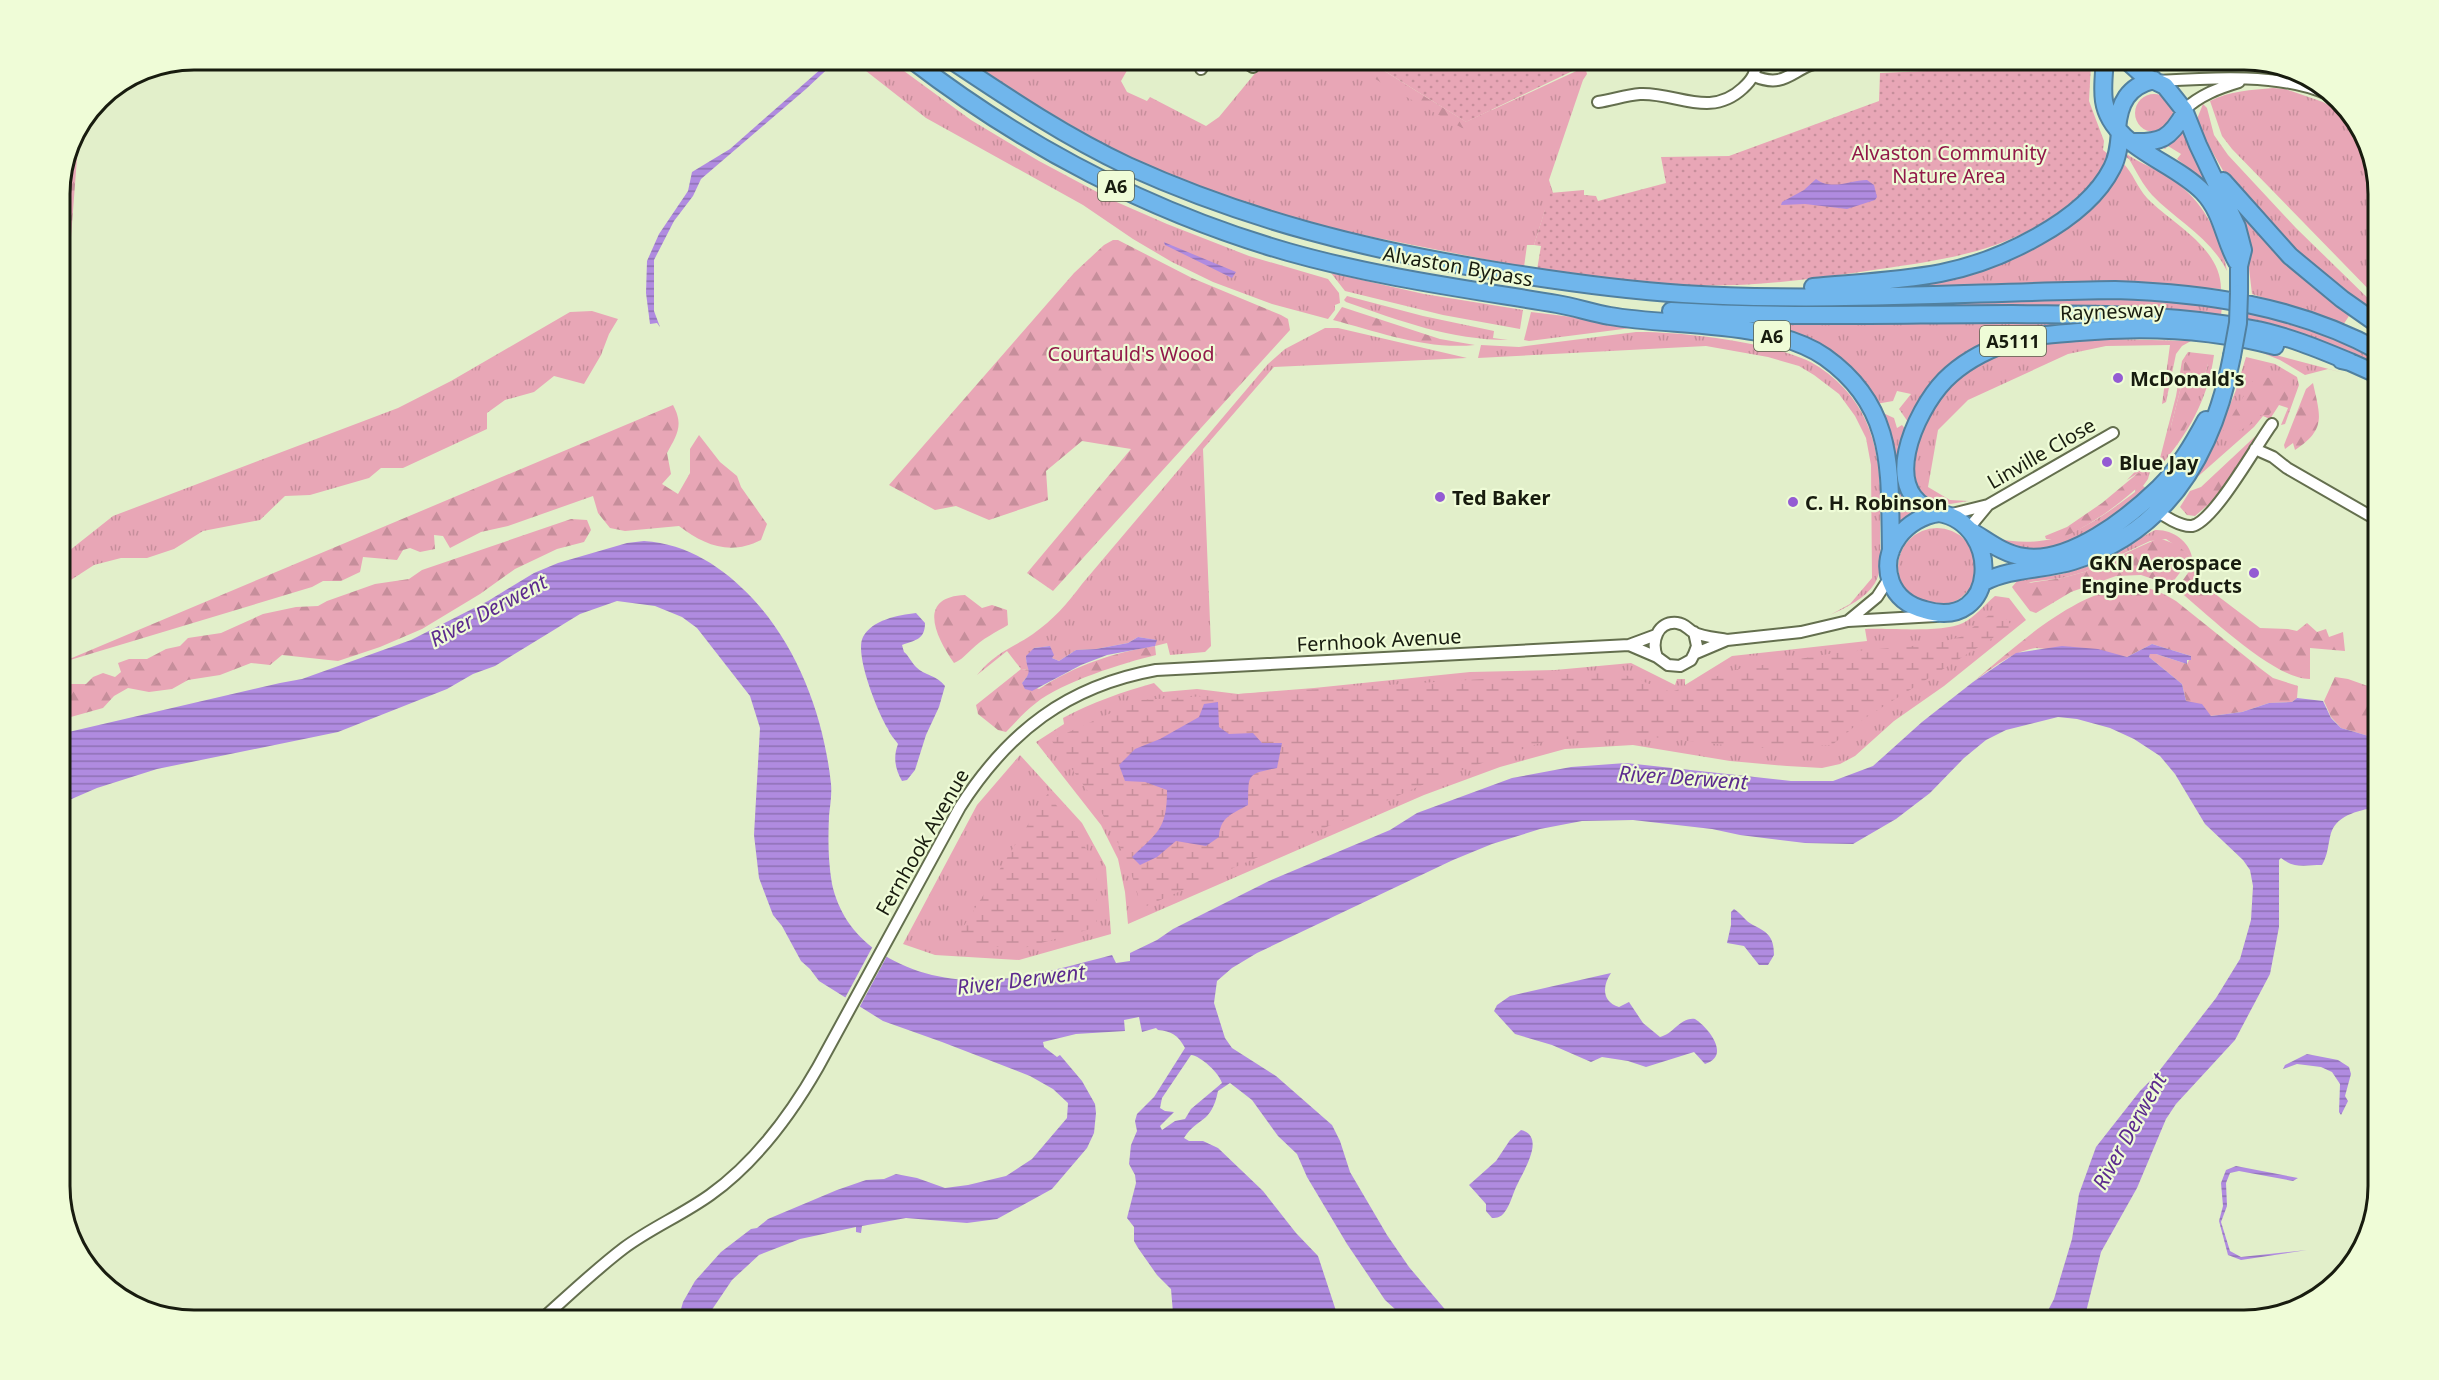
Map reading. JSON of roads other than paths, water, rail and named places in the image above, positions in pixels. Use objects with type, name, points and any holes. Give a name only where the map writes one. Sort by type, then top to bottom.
[{"type":"highway","name":"Alvaston Bypass","points":[[927,71],[992,117],[1057,156],[1146,200],[1287,252],[1342,266],[1563,305],[1610,317],[1678,322],[1758,333],[1814,350],[1831,362],[1857,387],[1873,411],[1882,432],[1889,469],[1891,551]]},
{"type":"highway","name":"Alvaston Bypass","points":[[968,71],[1054,127],[1126,165],[1241,212],[1297,230],[1419,257],[1573,284],[1684,294],[1731,295]]},
{"type":"highway","points":[[2104,71],[2103,100],[2107,114],[2122,134],[2183,175],[2204,193],[2224,227],[2239,266]]},
{"type":"highway","points":[[1984,582],[2002,574],[2055,566],[2095,553],[2118,541],[2158,512],[2184,481],[2200,456],[2219,410],[2238,323],[2239,266],[2243,250],[2237,227],[2184,111],[2172,93],[2138,71]]},
{"type":"highway","points":[[2122,134],[2124,99],[2137,86],[2156,81]]},
{"type":"highway","points":[[2122,134],[2145,143],[2165,138],[2171,134],[2184,111]]},
{"type":"highway","name":"A6","points":[[1731,295],[1941,273],[2010,251],[2050,229],[2091,195],[2113,167],[2122,134]]},
{"type":"highway","points":[[2211,170],[2290,256],[2368,317]]},
{"type":"highway","points":[[1731,295],[1816,297],[2115,290],[2158,292],[2221,298],[2285,313],[2337,331],[2368,346]]},
{"type":"highway","points":[[1563,305],[1806,315],[2081,315],[2172,318],[2254,329],[2318,349],[2350,362]]},
{"type":"highway","name":"Raynesway","points":[[1943,514],[1923,507],[1909,488],[1906,478],[1906,456],[1916,423],[1930,398],[1958,369],[1980,354],[2009,342],[2046,334],[2147,328],[2221,335],[2273,345],[2302,354],[2350,362],[2368,370]]},
{"type":"highway","points":[[1970,530],[1984,562],[1984,582],[1979,593],[1968,605],[1942,615],[1922,610],[1904,601],[1898,595],[1890,578],[1891,551],[1897,539],[1909,525],[1924,516],[1943,514],[1960,520],[1970,530],[1999,549],[2011,555],[2031,558],[2060,553],[2090,540],[2131,512],[2159,488],[2188,451],[2224,385]]},
{"type":"street","points":[[1598,102],[1618,93],[1641,94],[1684,102],[1716,102],[1730,98],[1737,93],[1754,76],[1755,71]]},
{"type":"street","points":[[1754,76],[1765,80],[1783,80],[1797,71]]},
{"type":"street","points":[[2156,81],[2216,78],[2289,83],[2310,89]]},
{"type":"street","points":[[2184,111],[2203,96],[2219,88],[2248,80]]},
{"type":"street","points":[[2090,540],[2109,537],[2152,507],[2182,525],[2200,523],[2214,510],[2272,424]]},
{"type":"street","name":"Linville Close","points":[[1943,514],[1988,505],[2113,433]]},
{"type":"street","points":[[2255,449],[2273,457],[2287,468],[2368,515]]},
{"type":"street","name":"Linville Close","points":[[1970,530],[1988,505]]},
{"type":"street","name":"Fernhook Avenue","points":[[1848,621],[1877,597],[1890,578]]},
{"type":"street","name":"Fernhook Avenue","points":[[1629,645],[1673,667],[1686,664],[1694,654],[1727,640],[1801,632],[1848,621],[1928,618],[1942,615]]},
{"type":"street","name":"Fernhook Avenue","points":[[552,1310],[621,1250],[711,1194],[755,1156],[799,1099],[960,807],[989,765],[1004,748],[1045,713],[1102,684],[1156,670],[1629,645],[1656,635],[1663,626],[1674,623],[1684,625],[1694,632],[1727,640]]},
{"type":"street","points":[[1694,632],[1697,646],[1694,654]]},
{"type":"street","points":[[1656,635],[1654,649],[1657,657]]},
{"type":"water","points":[[819,71],[825,71],[701,179],[693,196],[674,221],[654,260],[654,311],[660,327],[657,323],[650,324],[646,293],[647,261],[659,234],[688,191],[692,172],[730,149]]},
{"type":"water","points":[[1816,179],[1835,185],[1867,180],[1874,185],[1877,197],[1875,200],[1847,209],[1805,204],[1781,205],[1782,202],[1804,190]]},
{"type":"water","points":[[1164,242],[1236,272],[1232,278],[1165,245]]},
{"type":"water","name":"River Derwent","points":[[644,541],[660,543],[704,559],[742,587],[784,640],[807,685],[815,710],[828,759],[831,788],[828,833],[830,867],[832,884],[842,913],[868,944],[904,966],[933,975],[963,980],[992,980],[1022,976],[1112,955],[1116,963],[1130,961],[1130,953],[1269,881],[1390,830],[1417,813],[1512,778],[1571,767],[1626,763],[1791,781],[1833,781],[1873,766],[1922,722],[1973,682],[2016,653],[2062,646],[2098,649],[2127,657],[2152,644],[2191,656],[2187,664],[2156,654],[2150,654],[2149,657],[2182,684],[2186,701],[2202,704],[2211,716],[2242,712],[2269,703],[2292,702],[2297,698],[2323,701],[2331,718],[2341,728],[2368,736],[2368,809],[2345,817],[2334,826],[2322,865],[2300,866],[2281,858],[2279,860],[2279,927],[2270,974],[2235,1040],[2176,1104],[2166,1119],[2137,1188],[2101,1252],[2086,1310],[2048,1310],[2054,1299],[2072,1239],[2079,1194],[2096,1147],[2216,998],[2240,959],[2251,920],[2253,886],[2250,870],[2243,860],[2205,824],[2175,774],[2160,756],[2134,739],[2110,728],[2077,719],[2058,717],[2006,730],[1986,740],[1964,758],[1930,793],[1896,819],[1853,844],[1805,843],[1633,820],[1582,821],[1540,829],[1492,844],[1453,860],[1257,953],[1232,968],[1217,981],[1214,1003],[1225,1038],[1232,1048],[1276,1076],[1332,1125],[1350,1172],[1387,1235],[1409,1267],[1446,1310],[1396,1310],[1385,1300],[1347,1244],[1307,1177],[1297,1154],[1278,1136],[1252,1100],[1230,1083],[1218,1091],[1212,1110],[1184,1138],[1189,1141],[1203,1141],[1218,1148],[1263,1191],[1296,1233],[1318,1256],[1336,1310],[1173,1310],[1171,1289],[1157,1275],[1138,1248],[1134,1241],[1134,1227],[1127,1218],[1136,1183],[1135,1175],[1129,1164],[1131,1145],[1137,1131],[1135,1121],[1137,1114],[1154,1097],[1185,1048],[1177,1037],[1167,1031],[1156,1028],[1142,1032],[1139,1017],[1124,1020],[1125,1031],[1076,1034],[1043,1042],[1044,1047],[1057,1057],[1060,1055],[1082,1081],[1095,1104],[1096,1113],[1094,1133],[1087,1148],[1052,1189],[997,1219],[967,1223],[906,1218],[862,1226],[861,1233],[856,1232],[856,1227],[800,1239],[759,1255],[732,1280],[712,1310],[681,1310],[695,1281],[721,1252],[768,1219],[837,1190],[866,1180],[884,1179],[896,1174],[917,1178],[945,1188],[1006,1176],[1032,1159],[1067,1118],[1068,1103],[1053,1089],[1030,1076],[883,1021],[819,981],[801,961],[782,926],[773,915],[759,878],[754,835],[760,728],[750,696],[697,628],[682,617],[655,606],[617,601],[580,614],[495,666],[473,674],[447,689],[338,732],[157,769],[97,788],[71,799],[71,731],[302,679],[411,640],[488,601],[534,573],[558,563],[627,543]],"holes":[[[1191,1055],[1200,1058],[1222,1083],[1191,1109],[1185,1119],[1175,1121],[1162,1130],[1160,1126],[1174,1112],[1160,1108],[1162,1098]]]},
{"type":"water","points":[[916,613],[925,623],[925,628],[919,638],[902,645],[904,652],[920,670],[945,686],[915,770],[907,780],[902,781],[896,763],[898,744],[889,731],[873,697],[864,669],[861,645],[867,631],[879,622]]},
{"type":"water","points":[[1138,637],[1157,640],[1155,646],[1107,655],[1081,665],[1032,691],[1025,689],[1022,683],[1029,672],[1026,656],[1034,648],[1050,646],[1054,655],[1052,658],[1059,661],[1076,650],[1128,643]]},
{"type":"water","points":[[1218,702],[1219,727],[1229,734],[1253,733],[1262,743],[1282,743],[1277,768],[1254,774],[1248,787],[1248,805],[1224,820],[1219,837],[1206,846],[1176,841],[1157,857],[1140,865],[1132,857],[1154,835],[1163,822],[1167,790],[1145,782],[1125,781],[1119,765],[1135,749],[1160,739],[1199,717],[1204,704]]},
{"type":"water","points":[[1734,909],[1771,939],[1774,955],[1768,965],[1759,965],[1744,946],[1727,943],[1731,912]]},
{"type":"water","points":[[1611,973],[1606,983],[1605,993],[1613,1005],[1619,1007],[1629,1002],[1643,1023],[1660,1037],[1681,1023],[1695,1019],[1701,1023],[1715,1042],[1717,1049],[1713,1060],[1705,1064],[1694,1052],[1646,1067],[1628,1061],[1602,1057],[1591,1062],[1552,1045],[1515,1034],[1494,1011],[1497,1005],[1510,996]]},
{"type":"water","points":[[2307,1054],[2338,1060],[2349,1067],[2351,1074],[2345,1096],[2348,1101],[2341,1115],[2339,1112],[2340,1084],[2332,1072],[2321,1067],[2297,1064],[2283,1069],[2285,1065]]},
{"type":"water","points":[[1521,1130],[1528,1133],[1532,1139],[1531,1154],[1503,1214],[1492,1218],[1486,1211],[1486,1204],[1469,1185],[1496,1161],[1510,1140]]},
{"type":"water","points":[[2236,1166],[2298,1178],[2293,1181],[2239,1171],[2230,1173],[2226,1183],[2227,1206],[2221,1222],[2230,1251],[2241,1257],[2307,1250],[2241,1260],[2228,1255],[2219,1221],[2223,1206],[2221,1183],[2226,1170]]},
{"type":"place","name":"McDonald's","points":[[2118,378]]},
{"type":"place","name":"Blue Jay","points":[[2107,462]]},
{"type":"place","name":"Ted Baker","points":[[1440,497]]},
{"type":"place","name":"C. H. Robinson","points":[[1793,502]]},
{"type":"place","name":"GKN Aerospace Engine Products","points":[[2254,573]]},
{"type":"park label","name":"Alvaston Community Nature Area","points":[[1949,164]]},
{"type":"park label","name":"Courtauld's Wood","points":[[1131,353]]}]
